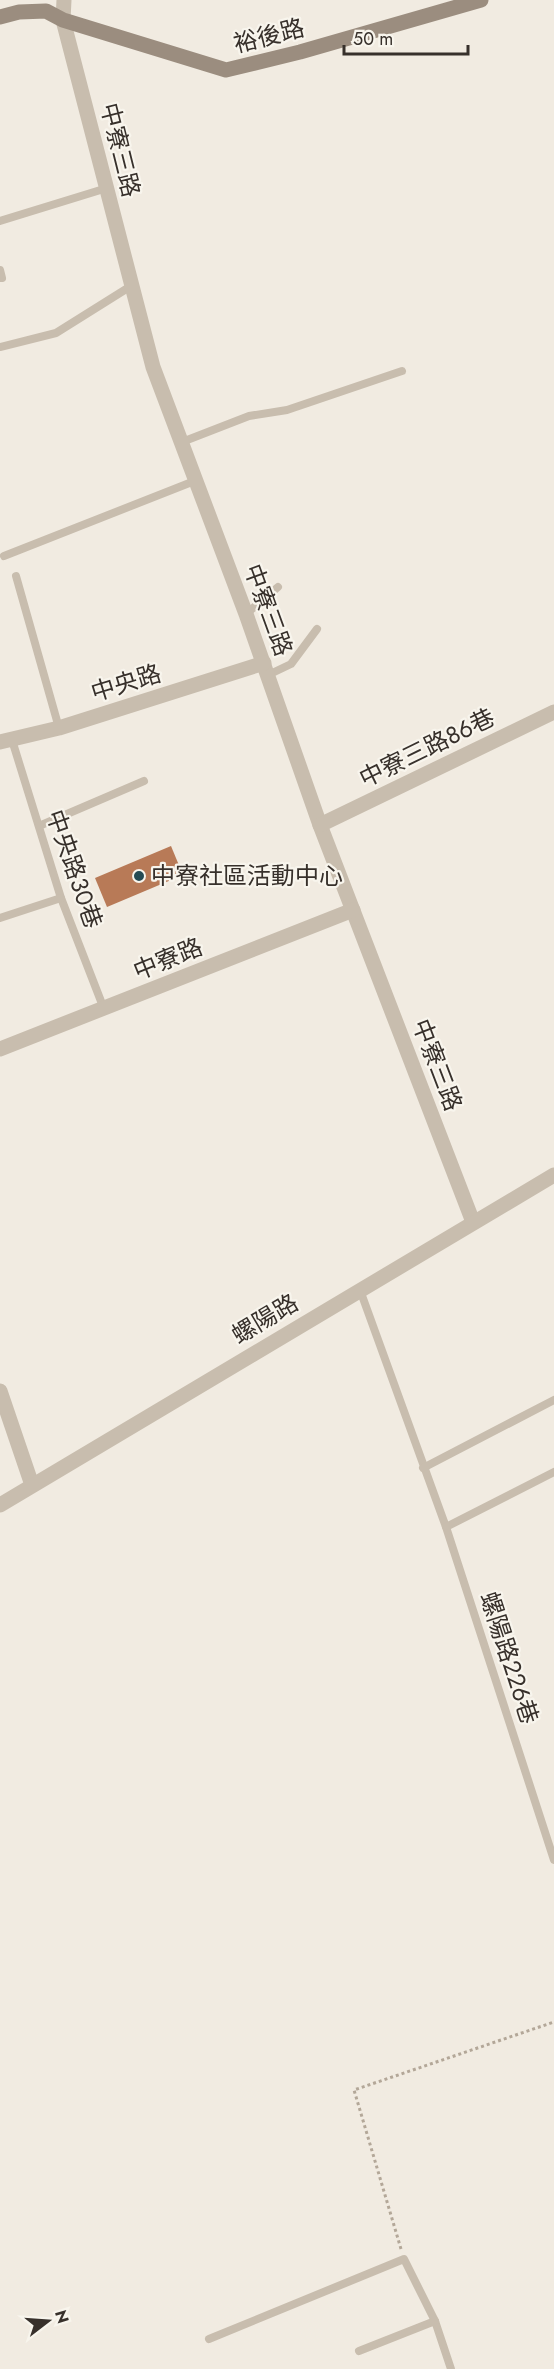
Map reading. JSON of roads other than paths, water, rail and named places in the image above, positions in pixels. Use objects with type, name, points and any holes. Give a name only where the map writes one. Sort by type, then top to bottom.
[{"type":"street","name":"中寮三路","points":[[64,0],[63,20],[153,367],[246,614],[320,825],[474,1222]]},
{"type":"street","name":"裕後路","points":[[0,17],[19,12],[46,11],[63,20],[226,70],[300,52],[480,0]]},
{"type":"street","name":"中央路","points":[[6,741],[266,669]]},
{"type":"street","name":"中寮三路86巷","points":[[320,825],[554,712]]},
{"type":"street","name":"中寮路","points":[[0,1049],[353,910]]},
{"type":"street","name":"螺陽路","points":[[0,1505],[554,1175]]},
{"type":"street","points":[[0,1391],[32,1485]]},
{"type":"lane","points":[[0,221],[106,188]]},
{"type":"lane","points":[[0,347],[56,333],[131,286]]},
{"type":"lane","points":[[182,442],[249,416],[287,410],[402,371]]},
{"type":"lane","points":[[4,556],[197,480]]},
{"type":"lane","points":[[16,576],[59,728]]},
{"type":"lane","points":[[246,614],[278,588]]},
{"type":"lane","points":[[266,669],[291,664],[317,629]]},
{"type":"lane","name":"中央路30巷","points":[[6,741],[39,826],[61,898],[104,1009]]},
{"type":"lane","points":[[39,826],[144,781]]},
{"type":"lane","points":[[0,918],[61,898]]},
{"type":"lane","name":"螺陽路226巷","points":[[360,1289],[446,1527],[551,1841],[554,1860]]},
{"type":"lane","points":[[423,1468],[554,1400]]},
{"type":"lane","points":[[446,1527],[554,1472]]},
{"type":"lane","points":[[209,2339],[404,2259],[435,2321],[451,2369]]},
{"type":"lane","points":[[358,2351],[435,2321]]},
{"type":"place","name":"中寮社區活動中心","points":[[139,876]]}]
